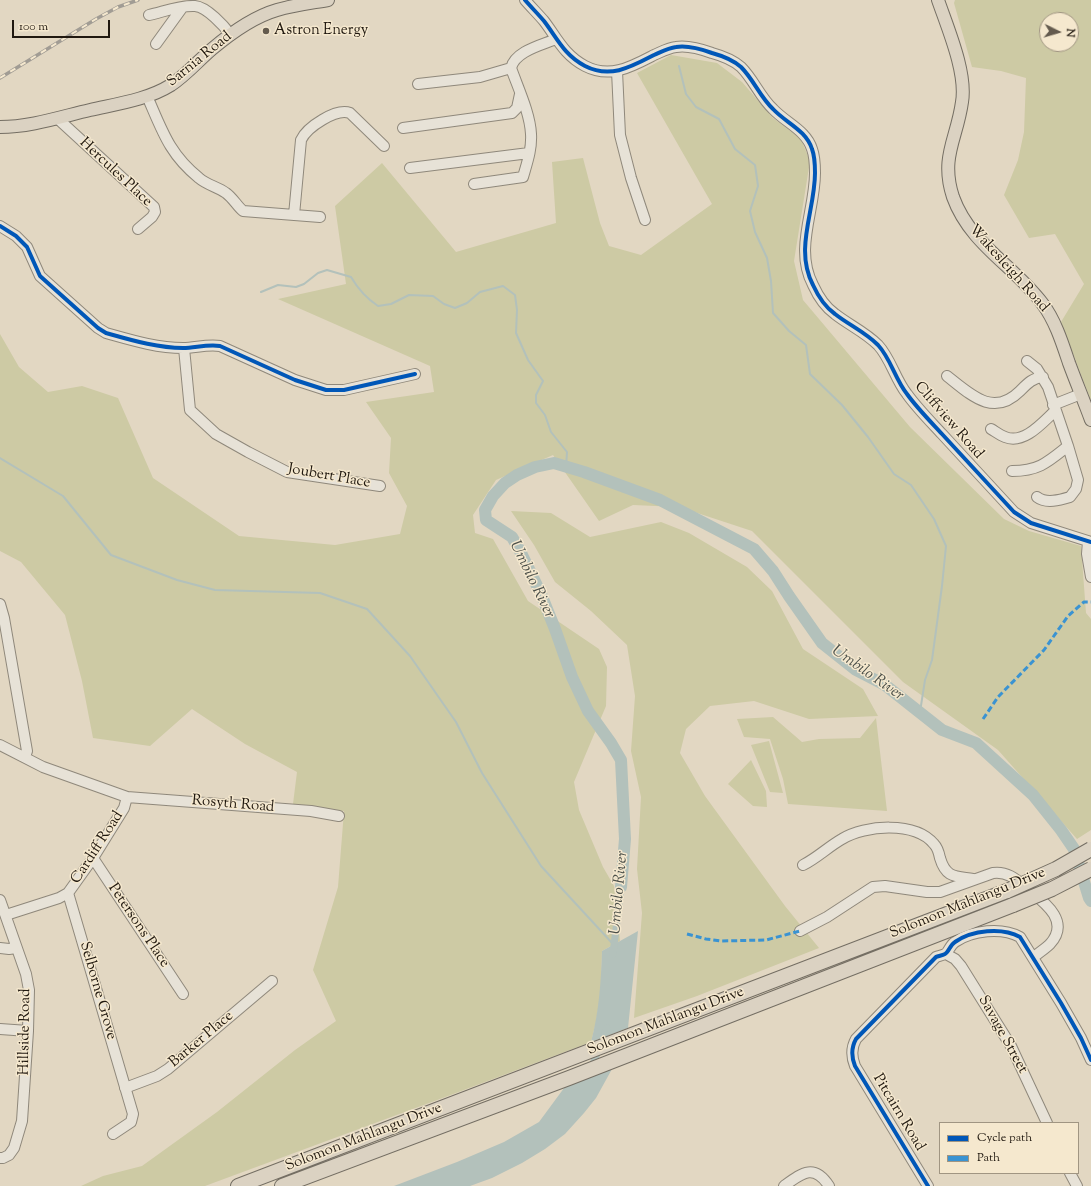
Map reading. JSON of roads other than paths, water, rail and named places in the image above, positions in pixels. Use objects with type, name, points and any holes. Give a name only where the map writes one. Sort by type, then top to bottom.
[{"type":"highway","name":"Solomon Mahlangu Drive","points":[[238,1186],[1007,891],[1050,872],[1091,849]]},
{"type":"highway","name":"Solomon Mahlangu Drive","points":[[282,1186],[569,1078],[1013,905],[1052,889],[1091,869]]},
{"type":"main road","name":"Sarnia Road","points":[[0,126],[12,127],[30,124],[147,96],[171,85],[231,35],[256,20],[276,10],[300,4],[328,0]]},
{"type":"main road","name":"Wakesleigh Road","points":[[938,0],[959,64],[963,86],[962,102],[948,157],[948,171],[954,198],[968,225],[986,248],[1026,284],[1050,315],[1058,332],[1091,420]]},
{"type":"street","name":"Cliffview Road","points":[[525,0],[544,22],[567,54],[588,67],[599,71],[617,71],[628,68],[665,50],[677,46],[691,47],[728,58],[739,65],[750,76],[772,109],[798,129],[806,137],[812,149],[815,161],[815,191],[804,249],[805,263],[808,273],[819,296],[835,314],[857,328],[879,346],[906,394],[1014,512],[1031,523],[1090,542],[1087,554],[1091,577]]},
{"type":"street","points":[[149,15],[196,6],[225,26],[231,35]]},
{"type":"street","points":[[156,44],[182,8]]},
{"type":"street","points":[[474,184],[523,177],[529,153],[531,134],[530,123],[511,68],[514,60],[522,54],[556,39]]},
{"type":"street","points":[[418,84],[480,77],[511,68]]},
{"type":"street","points":[[617,71],[620,135],[631,178],[645,220]]},
{"type":"street","points":[[403,128],[512,113],[517,108],[520,94]]},
{"type":"street","points":[[147,96],[177,158],[200,179],[210,186],[227,194],[244,211],[320,217]]},
{"type":"street","points":[[294,215],[301,140],[303,135],[314,124],[340,112],[347,112],[350,113],[384,146]]},
{"type":"street","name":"Hercules Place","points":[[57,118],[154,207],[155,212],[152,217],[138,229]]},
{"type":"street","points":[[410,168],[529,153]]},
{"type":"street","points":[[0,226],[16,236],[27,248],[40,276],[98,328],[106,333],[163,347],[184,348],[207,345],[220,346],[295,380],[326,390],[344,390],[415,374]]},
{"type":"street","name":"Joubert Place","points":[[184,348],[190,410],[216,434],[287,472],[380,486]]},
{"type":"street","points":[[1027,361],[1037,369],[1048,387],[1068,446],[1078,483],[1076,489],[1070,497],[1047,501],[1041,500],[1037,497]]},
{"type":"street","points":[[947,376],[981,401],[997,403],[1009,401],[1032,379],[1043,377]]},
{"type":"street","points":[[991,429],[1006,438],[1021,437],[1033,431],[1054,408],[1081,394]]},
{"type":"street","points":[[1012,471],[1025,471],[1038,468],[1068,446]]},
{"type":"street","points":[[0,604],[3,609],[21,712],[27,750],[25,757]]},
{"type":"street","name":"Cardiff Road","points":[[0,746],[43,766],[127,797],[124,808],[93,858],[68,893],[59,898],[6,915]]},
{"type":"street","name":"Rosyth Road","points":[[127,797],[303,810],[339,816]]},
{"type":"street","points":[[803,865],[818,857],[848,836],[877,828],[898,828],[921,834],[933,842],[938,850],[944,868],[948,873],[973,879]]},
{"type":"street","name":"Petersons Place","points":[[93,858],[184,994]]},
{"type":"street","points":[[800,931],[827,917],[873,887],[885,886],[933,893],[947,890],[993,872],[998,872],[1008,874],[1050,907],[1056,919],[1056,931],[1050,943],[1033,958]]},
{"type":"street","name":"Selborne Grove","points":[[68,893],[133,1118],[128,1126],[113,1134]]},
{"type":"street","name":"Hillside Road","points":[[0,900],[26,974],[29,990],[22,1121],[14,1148],[9,1155],[0,1158]]},
{"type":"street","points":[[946,954],[949,947],[956,941],[986,931],[1014,934],[1020,937],[1061,1003],[1081,1038],[1091,1060]]},
{"type":"street","points":[[0,948],[16,948]]},
{"type":"street","name":"Pitcairn Road","points":[[928,1186],[855,1066],[852,1060],[852,1051],[856,1039],[936,957],[946,954]]},
{"type":"street","name":"Savage Street","points":[[946,954],[955,959],[961,966],[1004,1032],[1047,1122]]},
{"type":"street","name":"Barker Place","points":[[125,1088],[157,1076],[168,1069],[272,981]]},
{"type":"street","points":[[0,1029],[28,1031]]},
{"type":"street","points":[[784,1186],[801,1174],[811,1172],[820,1175],[829,1186]]},
{"type":"street","points":[[1071,1174],[1077,1186]]},
{"type":"waterway","points":[[679,66],[686,94],[696,107],[719,119],[735,149],[755,165],[758,186],[750,211],[755,232],[767,258],[771,281],[773,313],[789,331],[806,345],[810,374],[842,405],[868,437],[894,474],[911,485],[934,519],[946,546],[932,660],[925,680],[920,712]]},
{"type":"waterway","points":[[261,292],[278,285],[296,287],[304,284],[318,273],[327,270],[351,277],[363,293],[378,306],[391,304],[409,295],[433,296],[444,304],[455,308],[467,303],[480,292],[503,286],[515,295],[517,310],[516,333],[528,360],[543,381],[536,395],[536,403],[545,415],[551,432],[567,452],[566,467]]},
{"type":"waterway","points":[[0,458],[63,496],[111,555],[177,580],[215,590],[320,593],[367,609],[410,656],[456,722],[482,773],[541,866],[613,944]]},
{"type":"waterway","name":"Umbilo River","points":[[621,887],[625,839],[621,760],[611,743],[588,711],[572,677],[541,594],[520,551],[512,537],[486,520],[485,510],[493,496],[505,483],[517,475],[535,467],[554,463],[584,472],[660,500],[754,549],[773,571],[822,643],[856,670],[885,685],[942,730],[976,743],[1033,795],[1074,849],[1091,901]]},
{"type":"waterway","name":"Umbilo River","points":[[613,954],[621,887]]},
{"type":"waterway","name":"Umbilo River","points":[[591,1069],[607,1028]]},
{"type":"railway","points":[[0,78],[96,19],[118,7],[138,0]]},
{"type":"place","name":"Astron Energy","points":[[266,31]]}]
